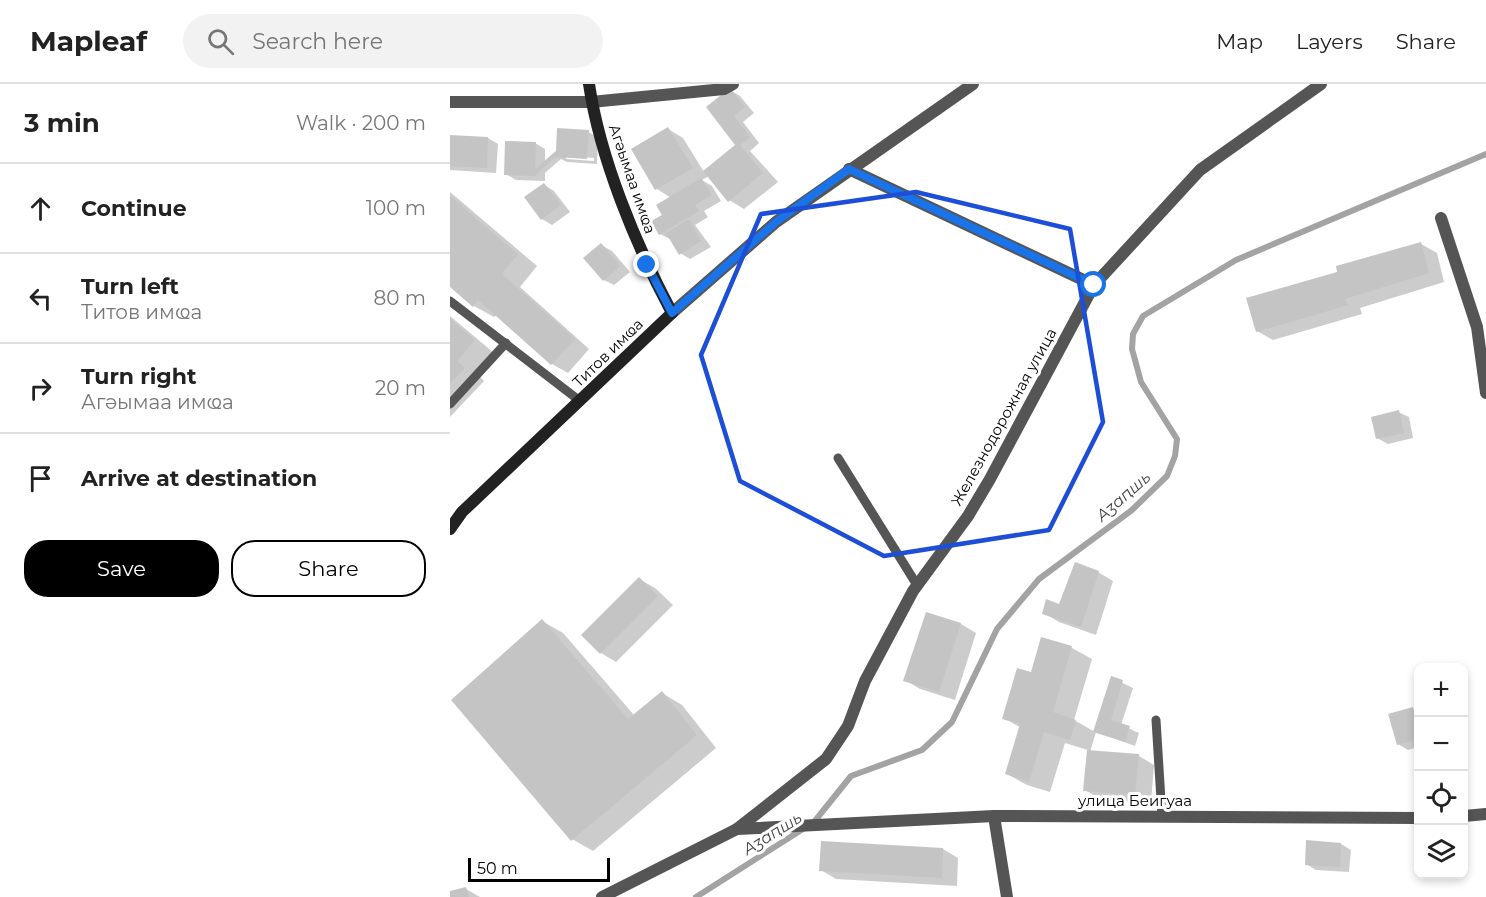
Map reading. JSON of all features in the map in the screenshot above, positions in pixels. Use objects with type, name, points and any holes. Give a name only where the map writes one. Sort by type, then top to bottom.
[{"type":"street","name":"Агәымаа имҩа","points":[[589,84],[591,102],[603,147],[647,265],[672,313]]},
{"type":"street","points":[[450,102],[591,102],[724,89],[733,84]]},
{"type":"street","name":"Титов имҩа","points":[[450,529],[462,512],[672,313],[776,222],[973,84]]},
{"type":"street","name":"Железнодорожная улица","points":[[736,828],[826,759],[848,726],[865,681],[917,585],[968,516],[990,479],[1094,285],[1200,170],[1321,84]]},
{"type":"street","points":[[849,169],[1094,285]]},
{"type":"street","points":[[1441,218],[1477,327],[1486,393]]},
{"type":"street","points":[[1468,816],[1486,814]]},
{"type":"street","points":[[994,816],[1007,897]]},
{"type":"street","name":"улица Беигуаа","points":[[736,828],[994,816],[1414,818]]},
{"type":"street","points":[[607,896],[736,828]]},
{"type":"lane","points":[[450,301],[580,401]]},
{"type":"lane","points":[[450,404],[506,343]]},
{"type":"lane","points":[[838,458],[917,585]]},
{"type":"lane","points":[[1156,720],[1162,816]]},
{"type":"highlighted area","points":[[916,192],[1070,229],[1103,422],[1049,530],[884,556],[740,481],[701,355],[761,214]]},
{"type":"building","points":[[730,88],[745,107],[734,116],[750,137],[740,145],[763,173],[728,202],[703,171],[735,145],[706,107]]},
{"type":"building","points":[[668,127],[693,168],[655,190],[631,149]]},
{"type":"building","points":[[557,128],[589,130],[587,159],[555,157],[535,176],[504,175],[505,141],[536,142],[535,169],[556,151]]},
{"type":"building","points":[[450,135],[488,137],[487,168],[450,166]]},
{"type":"building","points":[[701,178],[712,195],[695,205],[699,211],[659,235],[651,221],[662,215],[656,205]]},
{"type":"building","points":[[544,183],[561,205],[541,220],[524,197]]},
{"type":"building","points":[[450,196],[518,254],[502,274],[575,339],[551,365],[478,300],[473,307],[450,287]]},
{"type":"building","points":[[689,219],[701,241],[679,255],[666,233]]},
{"type":"building","points":[[1421,242],[1429,273],[1345,299],[1348,305],[1256,332],[1246,298],[1337,272],[1336,266]]},
{"type":"building","points":[[601,243],[620,266],[603,281],[583,258]]},
{"type":"building","points":[[450,319],[475,340],[457,361],[465,368],[450,384]]},
{"type":"building","points":[[1399,410],[1404,433],[1376,439],[1371,417]]},
{"type":"building","points":[[1075,562],[1099,571],[1081,627],[1042,614],[1046,599],[1059,604]]},
{"type":"building","points":[[639,577],[658,596],[600,654],[581,635]]},
{"type":"building","points":[[926,612],[961,623],[939,692],[903,681]]},
{"type":"building","points":[[542,619],[628,719],[662,691],[697,735],[571,841],[451,700]]},
{"type":"building","points":[[1041,637],[1072,646],[1053,712],[1076,720],[1070,740],[1044,732],[1029,782],[1005,774],[1020,724],[1002,719],[1017,668],[1031,672]]},
{"type":"building","points":[[1111,676],[1123,680],[1111,720],[1130,726],[1125,742],[1093,732]]},
{"type":"building","points":[[1413,707],[1414,740],[1397,745],[1388,714]]},
{"type":"building","points":[[1087,750],[1139,754],[1135,795],[1083,791]]},
{"type":"building","points":[[1306,840],[1341,843],[1340,867],[1305,865]]},
{"type":"building","points":[[821,841],[943,848],[942,878],[819,871]]},
{"type":"building","points":[[466,887],[469,897],[450,897],[450,891]]},
{"type":"waterway","name":"Аӡаԥшь","points":[[696,897],[814,822],[851,776],[922,750],[952,722],[997,629],[1039,579],[1132,510],[1167,476],[1175,456],[1177,439],[1141,382],[1132,349],[1133,334],[1143,316],[1236,260],[1486,154]]},
{"type":"route","points":[[647,265],[672,313],[776,222],[849,169],[1094,285]]}]
